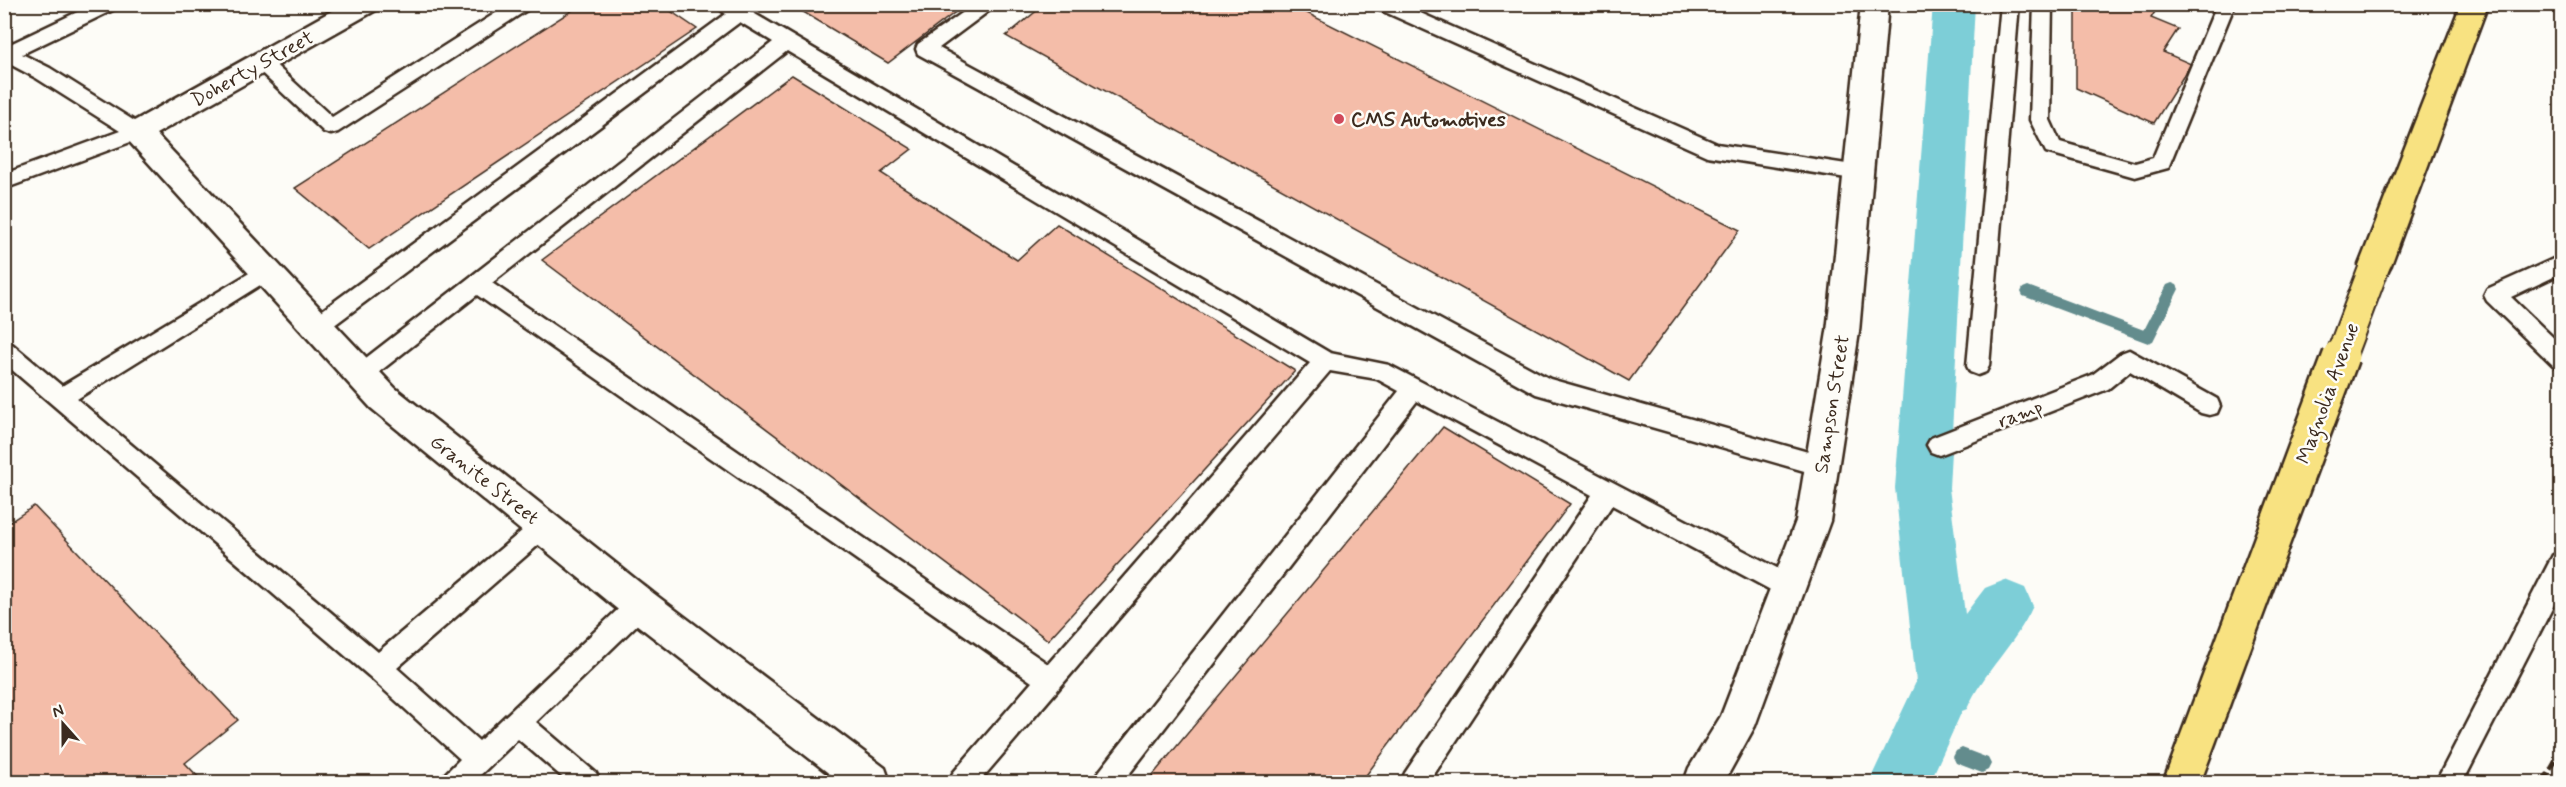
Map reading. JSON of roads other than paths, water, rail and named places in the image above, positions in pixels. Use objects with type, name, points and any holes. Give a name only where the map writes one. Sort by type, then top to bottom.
[{"type":"main road","name":"Magnolia Avenue","points":[[2182,783],[2475,4]]},
{"type":"street","name":"Doherty Street","points":[[138,132],[366,4]]},
{"type":"street","name":"Sampson Street","points":[[1703,783],[1736,726],[1813,520],[1843,332],[1875,4]]},
{"type":"street","name":"Granite Street","points":[[138,132],[382,398],[640,605],[871,783]]},
{"type":"lane","points":[[261,63],[331,127],[524,4]]},
{"type":"lane","points":[[989,4],[924,49],[1544,387],[1822,466]]},
{"type":"lane","points":[[1382,4],[1714,151],[1858,173]]},
{"type":"lane","points":[[1978,366],[2010,4]]},
{"type":"lane","points":[[2043,4],[2040,120],[2053,147],[2135,170],[2161,163],[2226,4]]},
{"type":"lane","points":[[5,54],[101,6]]},
{"type":"lane","points":[[317,326],[730,9],[1325,362],[1381,371],[1789,587]]},
{"type":"lane","points":[[361,374],[786,42]]},
{"type":"lane","points":[[5,54],[43,73],[138,132]]},
{"type":"lane","points":[[4,182],[138,132]]},
{"type":"lane","points":[[2562,263],[2494,295],[2562,360]]},
{"type":"lane","points":[[60,398],[266,271]]},
{"type":"lane","points":[[477,284],[1050,680]]},
{"type":"lane","points":[[4,350],[378,668],[479,759]]},
{"type":"lane","name":"ramp","points":[[1939,445],[2100,382],[2108,373],[2129,359],[2209,405]]},
{"type":"lane","points":[[962,783],[1325,362]]},
{"type":"lane","points":[[1107,783],[1414,388]]},
{"type":"lane","points":[[1414,783],[1608,491]]},
{"type":"lane","points":[[378,668],[544,526]]},
{"type":"lane","points":[[2449,783],[2562,563]]},
{"type":"lane","points":[[455,783],[640,605]]},
{"type":"lane","points":[[517,722],[587,783]]},
{"type":"waterway","points":[[1945,684],[1922,488],[1954,4]]},
{"type":"waterway","points":[[1938,275],[1954,275]]},
{"type":"waterway","points":[[2028,292],[2148,337],[2172,289]]},
{"type":"waterway","points":[[1945,684],[2005,606]]},
{"type":"waterway","points":[[1944,686],[1946,690],[1945,684]]},
{"type":"waterway","points":[[1899,782],[1944,686]]},
{"type":"waterway","points":[[1962,757],[1982,764]]},
{"type":"railway","points":[[2543,782],[2562,750]]},
{"type":"place","name":"CMS Automotives","points":[[1339,119]]}]
